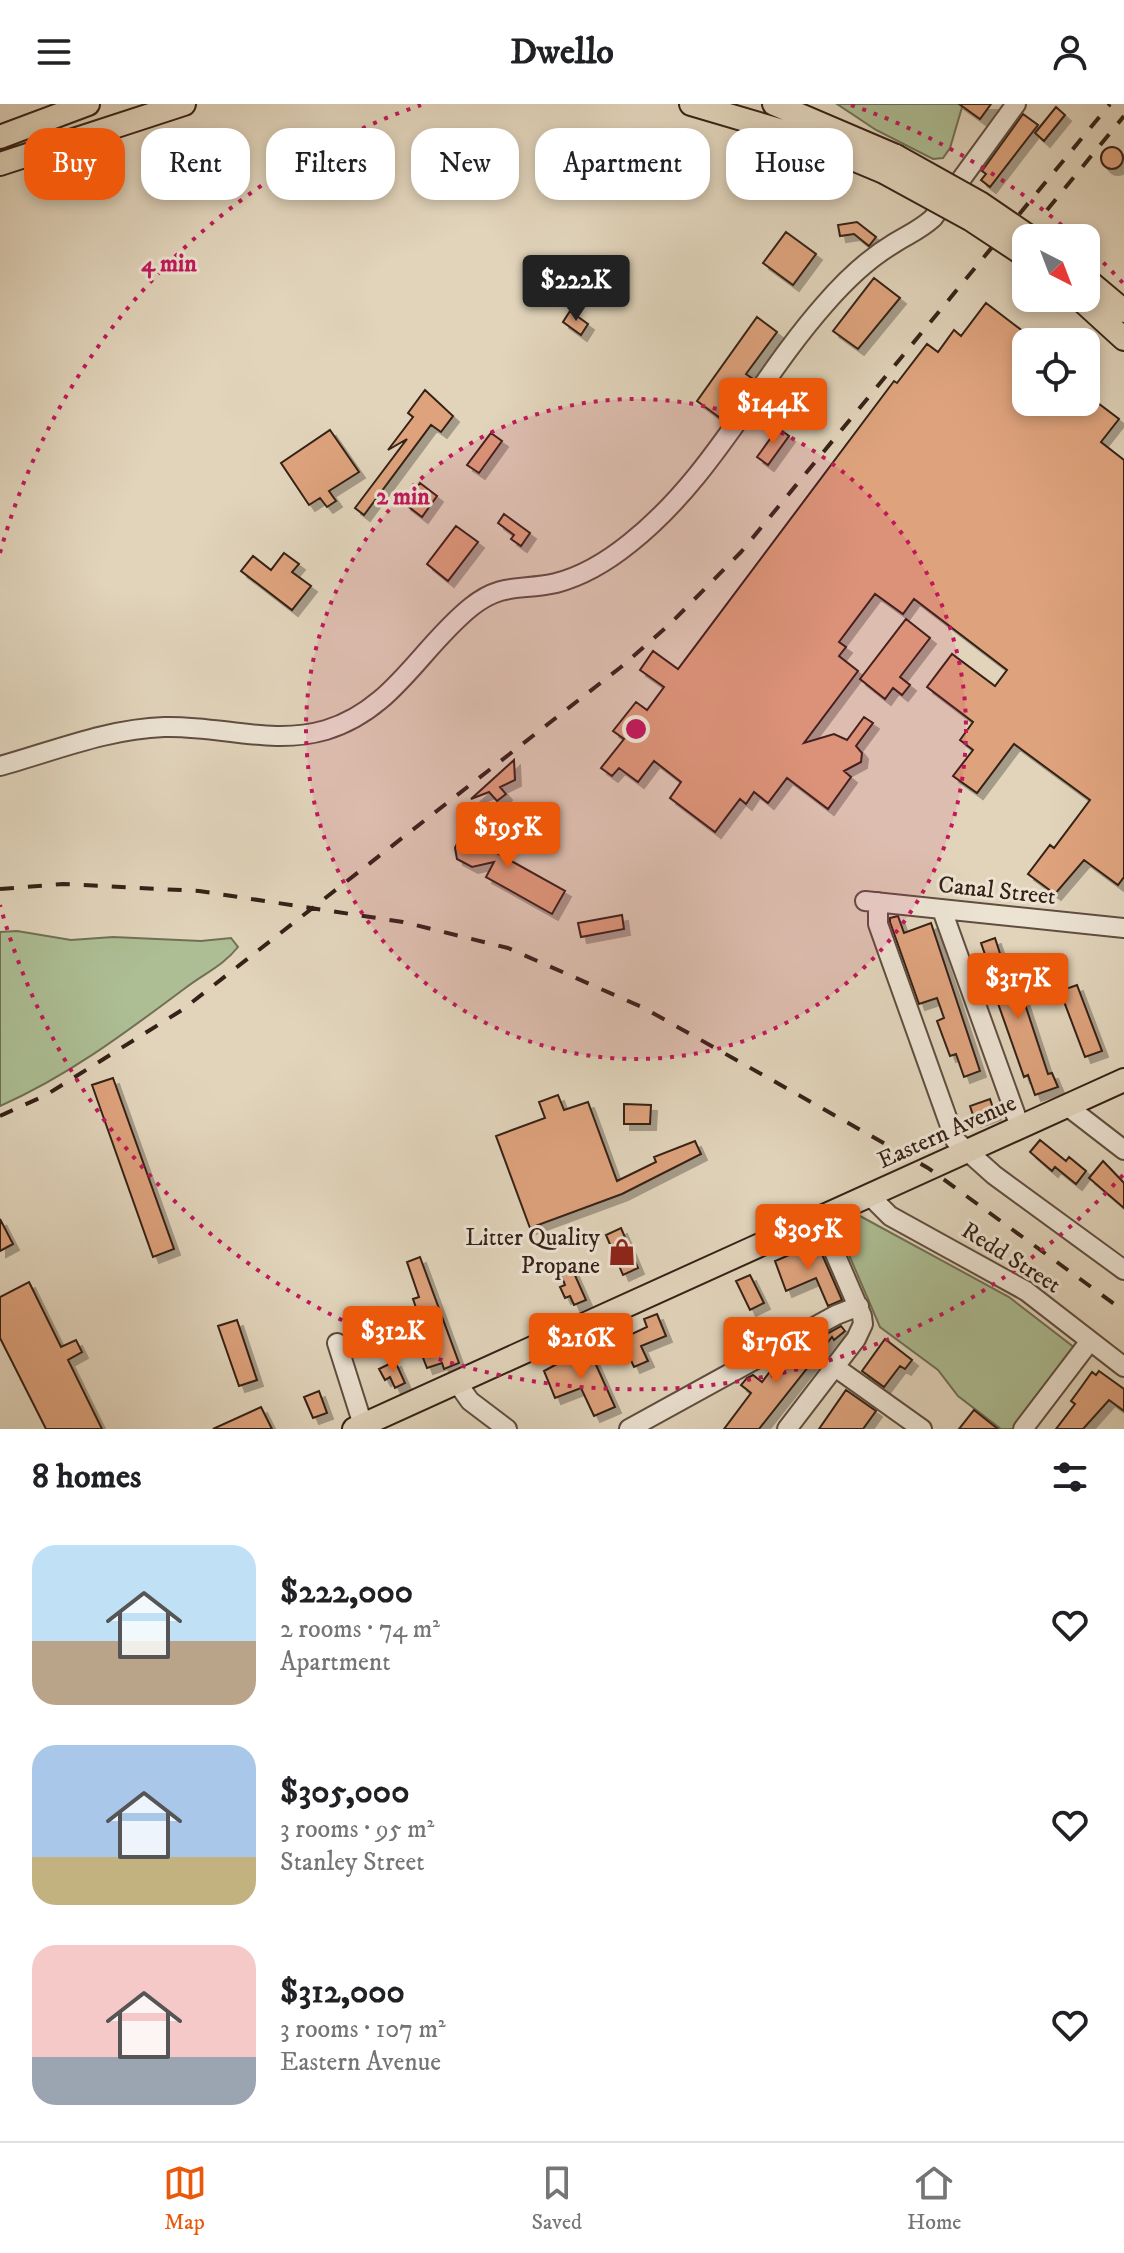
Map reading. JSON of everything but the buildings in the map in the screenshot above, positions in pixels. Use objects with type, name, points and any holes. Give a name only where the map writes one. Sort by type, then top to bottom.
[{"type":"main road","points":[[0,137],[88,104]]},
{"type":"main road","points":[[103,128],[184,104]]},
{"type":"main road","points":[[691,104],[890,164],[1012,247]]},
{"type":"main road","points":[[774,104],[890,164],[980,203],[1012,225]]},
{"type":"main road","points":[[0,164],[24,156]]},
{"type":"main road","points":[[1100,291],[1124,311]]},
{"type":"main road","points":[[1094,312],[1124,339]]},
{"type":"main road","name":"Eastern Avenue","points":[[358,1427],[1124,1080]]},
{"type":"street","points":[[95,104],[103,128]]},
{"type":"street","points":[[0,766],[131,729],[193,726],[287,738],[325,731],[359,719],[387,697],[470,608],[493,591],[518,585],[559,582],[591,569],[630,543],[672,504],[718,450],[825,304],[892,244],[921,230],[933,218],[1016,104]]},
{"type":"street","name":"Canal Street","points":[[967,1151],[955,1140],[872,901],[1124,928]]},
{"type":"street","points":[[942,910],[1020,1127]]},
{"type":"street","points":[[1067,1106],[1124,1150]]},
{"type":"street","points":[[967,1151],[1124,1270]]},
{"type":"street","name":"Redd Street","points":[[870,1196],[890,1216],[1002,1275],[1124,1367]]},
{"type":"street","points":[[787,1429],[835,1367],[863,1324],[859,1306],[820,1219]]},
{"type":"street","points":[[629,1429],[655,1424],[836,1315],[859,1306]]},
{"type":"street","points":[[1023,1429],[1090,1341]]},
{"type":"street","points":[[337,1343],[358,1427]]},
{"type":"street","points":[[835,1367],[913,1427]]},
{"type":"street","points":[[458,1384],[470,1401],[507,1429]]},
{"type":"green space","points":[[837,104],[963,104],[950,148],[943,158],[933,159],[876,130]]},
{"type":"green space","points":[[17,931],[71,940],[113,937],[201,941],[231,938],[238,947],[219,965],[95,1053],[0,1106],[0,932]]},
{"type":"green space","points":[[860,1216],[1009,1297],[1075,1348],[1014,1429],[1001,1429],[958,1396],[938,1370],[880,1327],[837,1227]]},
{"type":"railway","points":[[0,1116],[46,1095],[182,1010],[621,667],[670,624],[741,552],[1110,104]]},
{"type":"railway","points":[[1047,210],[1124,116]]},
{"type":"railway","points":[[0,889],[63,884],[199,891],[403,922],[508,948],[644,1008],[928,1168],[1124,1311]]},
{"type":"place","name":"Litter Quality Propane","points":[[622,1252]]}]
